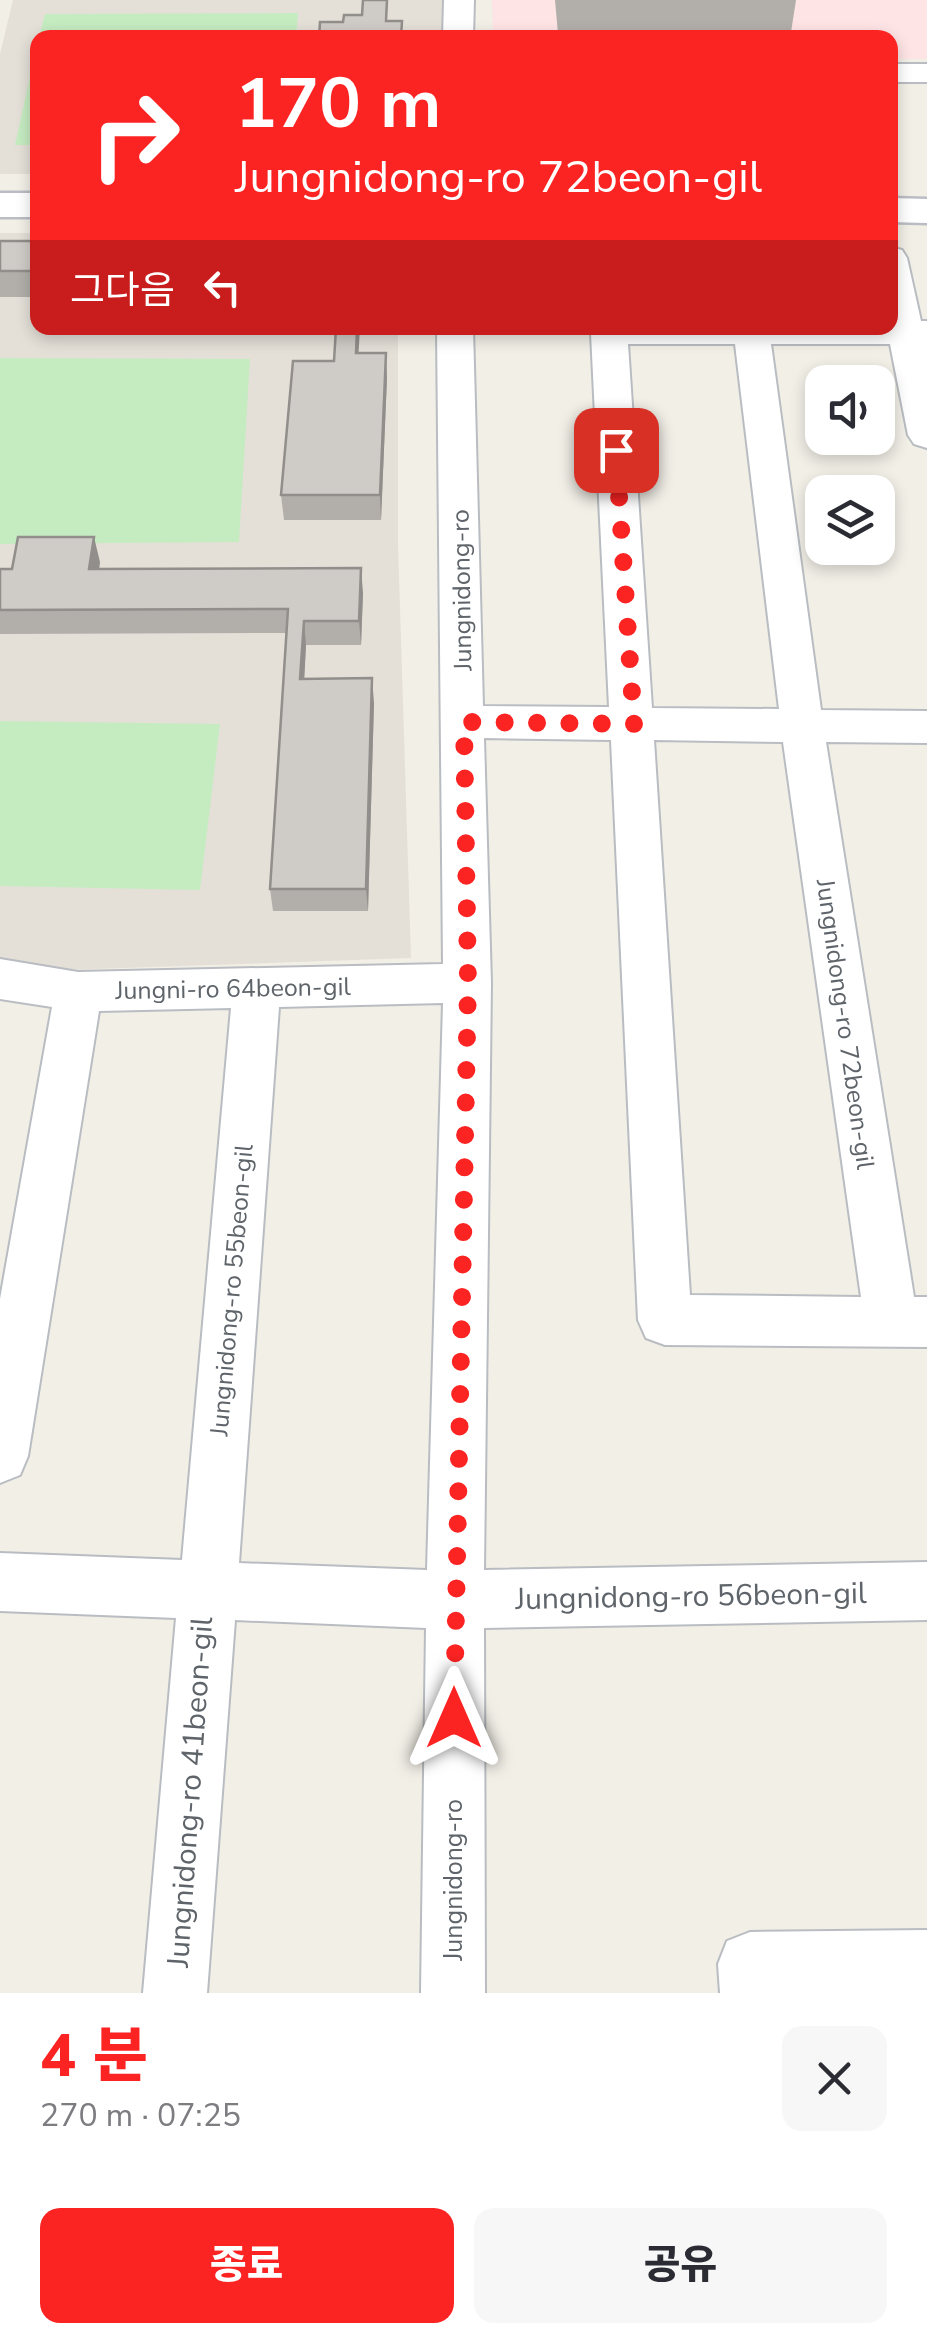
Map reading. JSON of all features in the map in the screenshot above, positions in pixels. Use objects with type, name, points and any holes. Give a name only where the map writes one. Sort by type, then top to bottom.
[{"type":"main road","points":[[0,205],[30,205]]},
{"type":"main road","points":[[898,210],[927,211]]},
{"type":"street","points":[[458,30],[459,0]]},
{"type":"street","points":[[898,73],[927,73]]},
{"type":"street","points":[[898,281],[916,332],[927,435]]},
{"type":"street","name":"Jungnidong-ro","points":[[452,1993],[455,1600],[468,983],[455,335]]},
{"type":"street","points":[[609,335],[665,1320],[909,1322]]},
{"type":"street","name":"Jungnidong-ro 72beon-gil","points":[[752,335],[802,726],[909,1322]]},
{"type":"street","points":[[464,722],[927,727]]},
{"type":"street","name":"Jungni-ro 64beon-gil","points":[[0,979],[78,992],[468,983]]},
{"type":"street","name":"Jungnidong-ro 55beon-gil","points":[[206,1592],[256,988]]},
{"type":"street","points":[[0,1456],[78,992]]},
{"type":"street","points":[[0,1582],[455,1600]]},
{"type":"street","name":"Jungnidong-ro 56beon-gil","points":[[455,1600],[927,1591]]},
{"type":"street","name":"Jungnidong-ro 41beon-gil","points":[[175,1993],[206,1592]]},
{"type":"street","points":[[751,1979],[927,1962]]},
{"type":"shaded area","points":[[13,0],[444,0],[443,30],[30,30],[30,174],[0,174],[0,54]]},
{"type":"shaded area","points":[[492,0],[927,0],[927,59],[898,59],[898,30],[493,30]]},
{"type":"shaded area","points":[[0,233],[30,233],[30,335],[398,335],[398,544],[411,958],[66,970],[0,959]]},
{"type":"green space","points":[[298,13],[297,30],[41,30],[45,14]]},
{"type":"green space","points":[[30,77],[30,145],[15,145]]},
{"type":"green space","points":[[0,358],[250,359],[239,542],[0,544]]},
{"type":"green space","points":[[0,721],[220,724],[200,890],[0,886]]},
{"type":"building","points":[[363,0],[387,0],[386,21],[402,21],[401,30],[320,30],[320,22],[343,22],[344,15],[362,15]]},
{"type":"building","points":[[0,241],[30,241],[30,271],[0,271]]},
{"type":"building","points":[[336,335],[357,335],[356,353],[386,353],[380,495],[281,495],[293,361],[334,361]]},
{"type":"building","points":[[18,537],[94,537],[89,569],[361,568],[359,621],[304,621],[300,679],[372,678],[366,889],[270,889],[288,609],[0,610],[0,569],[12,569]]},
{"type":"route","points":[[454,1718],[468,983],[464,722],[634,724],[616,450]]}]
